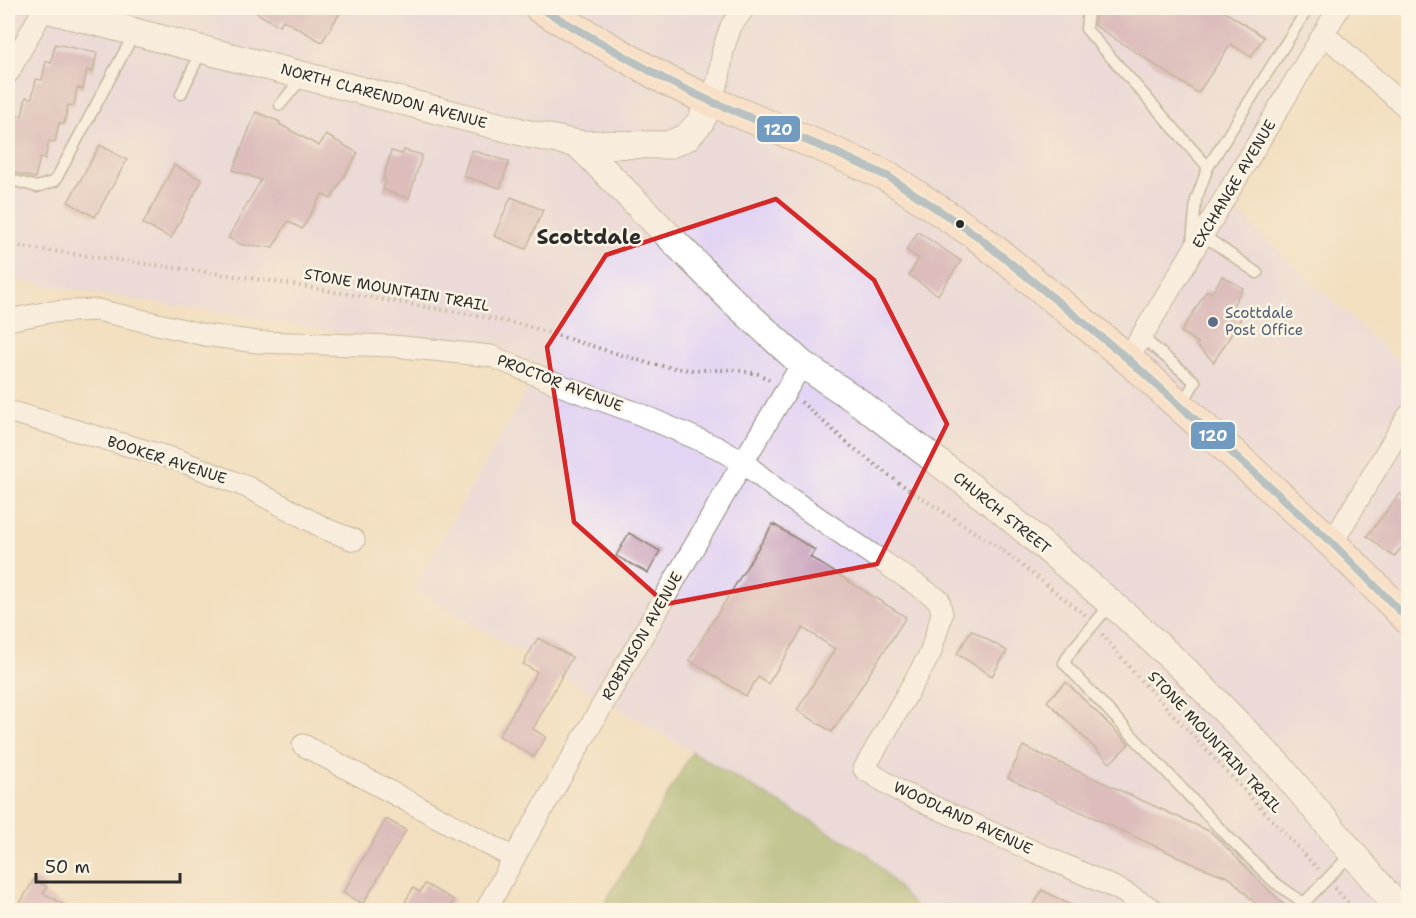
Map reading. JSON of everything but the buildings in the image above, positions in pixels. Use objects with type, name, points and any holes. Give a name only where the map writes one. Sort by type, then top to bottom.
[{"type":"main road","points":[[544,8],[666,80],[888,177],[976,235],[1135,348],[1180,406],[1332,543],[1408,619]]},
{"type":"street","points":[[8,73],[43,8]]},
{"type":"street","name":"NORTH CLARENDON AVENUE","points":[[43,8],[530,134],[578,144],[668,145],[687,137],[701,121],[710,101]]},
{"type":"street","points":[[710,101],[720,78],[723,50],[731,26],[744,8]]},
{"type":"street","name":"EXCHANGE AVENUE","points":[[1135,348],[1339,8]]},
{"type":"street","points":[[1324,33],[1408,109]]},
{"type":"street","name":"CHURCH STREET","points":[[578,144],[731,299],[802,364],[856,400],[1000,508],[1186,671],[1280,767],[1400,910]]},
{"type":"street","name":"PROCTOR AVENUE","points":[[8,320],[49,312],[97,310],[205,335],[257,342],[393,346],[491,356],[565,387],[637,413],[716,447],[743,462],[776,489],[939,600],[942,614]]},
{"type":"street","name":"ROBINSON AVENUE","points":[[486,910],[743,462],[802,364]]},
{"type":"street","name":"BOOKER AVENUE","points":[[8,411],[178,460],[247,487],[328,530],[354,540]]},
{"type":"street","points":[[1332,543],[1408,416]]},
{"type":"street","name":"WOODLAND AVENUE","points":[[942,614],[930,654],[864,769],[901,792],[1120,890],[1154,910]]},
{"type":"street","points":[[303,745],[514,858]]},
{"type":"lane","points":[[1088,8],[1086,29],[1208,167]]},
{"type":"lane","points":[[1191,255],[1196,200],[1208,167],[1308,8]]},
{"type":"lane","points":[[8,179],[37,187],[55,181],[135,32]]},
{"type":"lane","points":[[181,94],[202,49]]},
{"type":"lane","points":[[280,105],[304,75]]},
{"type":"lane","points":[[1203,235],[1257,273]]},
{"type":"lane","points":[[1111,604],[1071,651],[1064,663],[1221,830],[1274,882],[1304,903],[1352,852]]},
{"type":"path","name":"STONE MOUNTAIN TRAIL","points":[[8,245],[271,281],[474,315],[523,325],[651,364],[688,370],[736,370],[759,374],[776,384]]},
{"type":"path","points":[[796,397],[852,447],[899,483],[1019,562],[1088,618]]},
{"type":"path","name":"STONE MOUNTAIN TRAIL","points":[[1099,630],[1135,674],[1317,868]]},
{"type":"path","points":[[1336,889],[1354,910]]},
{"type":"highlighted area","points":[[776,199],[874,280],[947,424],[877,564],[666,604],[574,522],[547,347],[606,255]]},
{"type":"shaded area","points":[[8,8],[1328,8],[1219,195],[1408,371],[1408,910],[918,910],[869,855],[413,589],[542,364],[8,279]]},
{"type":"green space","points":[[692,752],[869,855],[918,910],[601,910]]},
{"type":"transit line","name":"120","points":[[540,8],[666,80],[889,177],[976,235],[1128,359],[1332,543],[1408,619]]},
{"type":"place","name":"Scottdale Post Office","points":[[1213,322]]},
{"type":"district","name":"Scottdale","points":[[589,237]]}]
